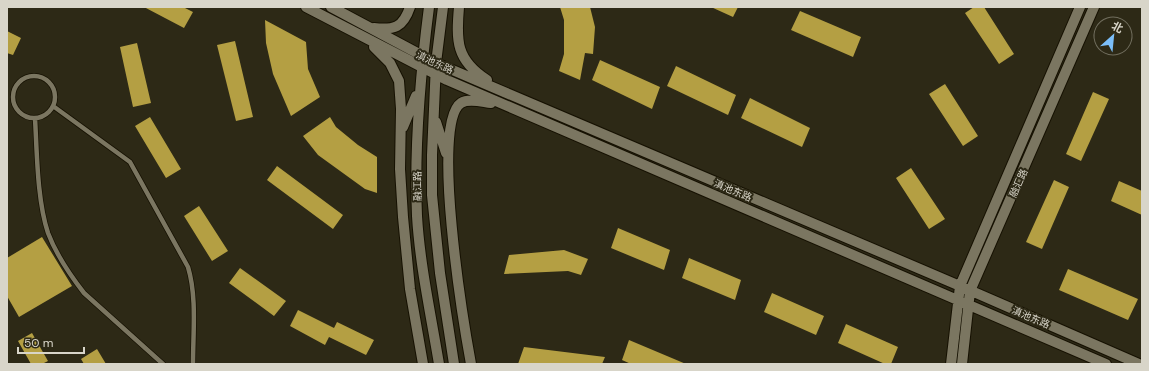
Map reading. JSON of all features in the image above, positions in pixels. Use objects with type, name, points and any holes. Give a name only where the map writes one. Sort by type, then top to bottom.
[{"type":"street","name":"滇池东路","points":[[306,7],[421,68],[1106,364]]},
{"type":"street","name":"滇池东路","points":[[331,7],[436,63],[1140,364]]},
{"type":"street","points":[[370,28],[389,30],[396,27],[402,22],[410,7]]},
{"type":"street","name":"融江路","points":[[429,7],[422,56],[417,130],[418,217],[423,271],[439,364]]},
{"type":"street","name":"融江路","points":[[443,7],[435,74],[432,175],[435,232],[454,364]]},
{"type":"street","points":[[459,7],[457,27],[458,41],[460,49],[468,64],[476,72],[516,98]]},
{"type":"street","name":"融汇路","points":[[951,364],[960,286],[1080,7]]},
{"type":"street","name":"融汇路","points":[[962,364],[970,291],[1094,7]]},
{"type":"street","points":[[363,38],[390,63],[398,81],[401,109],[401,190],[405,243],[410,289],[423,364]]},
{"type":"street","points":[[401,133],[420,86]]},
{"type":"street","points":[[471,364],[454,253],[449,194],[448,160],[452,117],[456,108],[461,103],[471,101],[505,105]]},
{"type":"street","points":[[434,116],[448,160]]},
{"type":"lane","points":[[36,76],[42,78],[48,81],[55,93],[53,106],[50,111],[44,115],[35,118],[25,116],[15,106],[14,91],[22,80],[36,76]]},
{"type":"lane","points":[[53,106],[130,162],[188,267],[191,277],[193,305],[193,364]]},
{"type":"lane","points":[[35,118],[40,184],[44,212],[48,232],[54,248],[75,282],[84,293],[163,364]]},
{"type":"building","points":[[144,7],[183,7],[193,12],[184,28]]},
{"type":"building","points":[[560,7],[590,7],[595,27],[593,54],[585,53],[580,80],[559,71],[564,54],[564,20]]},
{"type":"building","points":[[711,7],[738,7],[733,17]]},
{"type":"building","points":[[974,7],[984,7],[1014,54],[999,64],[965,13]]},
{"type":"building","points":[[800,11],[861,37],[853,57],[791,30]]},
{"type":"building","points":[[265,20],[306,42],[308,69],[320,97],[291,116],[273,74],[266,43]]},
{"type":"building","points":[[7,31],[21,38],[13,55],[7,53]]},
{"type":"building","points":[[235,41],[253,117],[236,121],[217,45]]},
{"type":"building","points":[[137,43],[151,103],[133,107],[120,47]]},
{"type":"building","points":[[600,60],[660,87],[652,109],[592,80]]},
{"type":"building","points":[[676,66],[736,95],[728,115],[667,86]]},
{"type":"building","points":[[945,84],[978,136],[963,146],[929,94]]},
{"type":"building","points":[[1093,92],[1109,99],[1081,161],[1066,154]]},
{"type":"building","points":[[750,98],[810,128],[802,147],[741,118]]},
{"type":"building","points":[[150,117],[181,169],[166,178],[135,126]]},
{"type":"building","points":[[330,117],[336,127],[358,145],[377,157],[377,193],[365,189],[318,155],[303,136]]},
{"type":"building","points":[[277,166],[343,215],[333,229],[267,180]]},
{"type":"building","points":[[911,168],[945,219],[929,229],[896,178]]},
{"type":"building","points":[[1054,180],[1069,187],[1042,249],[1026,242]]},
{"type":"building","points":[[1119,181],[1142,191],[1142,215],[1111,201]]},
{"type":"building","points":[[199,206],[228,251],[212,261],[184,216]]},
{"type":"building","points":[[618,228],[670,250],[664,270],[611,248]]},
{"type":"building","points":[[42,237],[72,286],[19,317],[7,296],[7,258]]},
{"type":"building","points":[[564,250],[588,259],[581,275],[568,271],[504,274],[509,255]]},
{"type":"building","points":[[689,258],[741,280],[735,300],[682,278]]},
{"type":"building","points":[[240,268],[286,301],[274,316],[229,283]]},
{"type":"building","points":[[1068,269],[1138,299],[1128,320],[1059,290]]},
{"type":"building","points":[[772,293],[824,316],[816,335],[764,312]]},
{"type":"building","points":[[298,310],[334,328],[337,322],[374,340],[366,355],[329,337],[325,345],[290,326]]},
{"type":"building","points":[[846,324],[898,347],[891,364],[885,364],[838,343]]},
{"type":"building","points":[[32,333],[48,361],[42,364],[31,364],[18,341]]},
{"type":"building","points":[[629,340],[686,364],[631,364],[622,360]]},
{"type":"building","points":[[524,347],[605,357],[602,364],[518,364]]},
{"type":"building","points":[[97,349],[106,364],[84,364],[81,359]]}]
